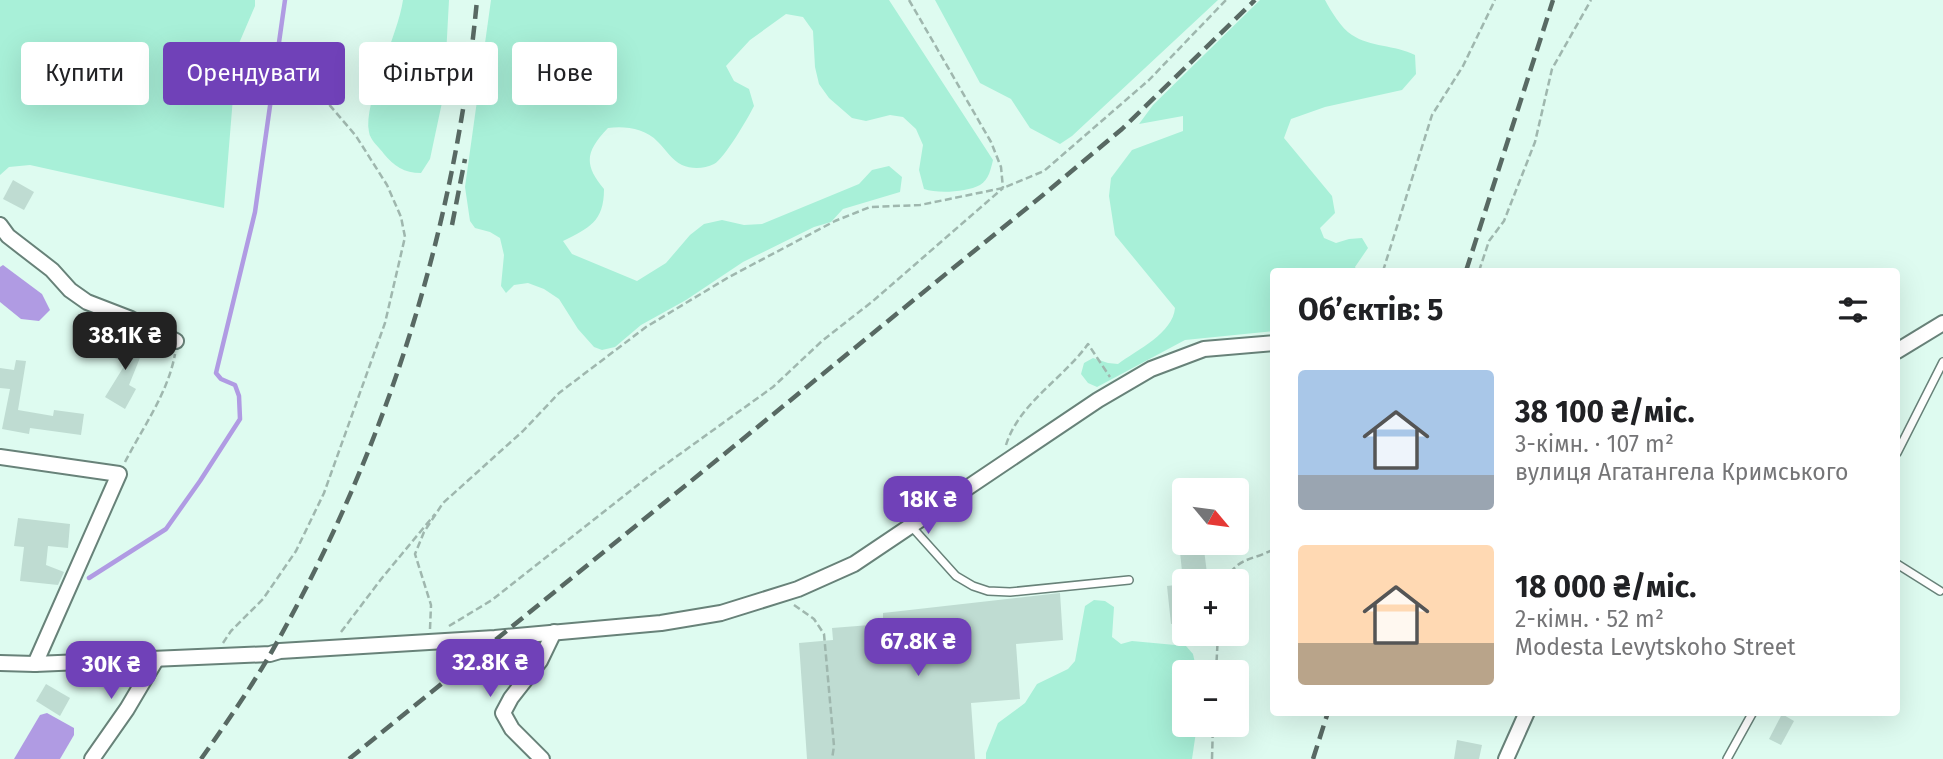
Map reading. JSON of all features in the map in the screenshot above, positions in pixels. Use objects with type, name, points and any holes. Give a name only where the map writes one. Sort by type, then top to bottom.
[{"type":"street","points":[[0,225],[8,236],[52,270],[87,302],[177,341]]},
{"type":"street","points":[[1900,349],[1943,323]]},
{"type":"street","points":[[0,663],[156,660],[329,649],[661,623],[721,613],[785,593],[854,564],[1150,369],[1204,349],[1270,343]]},
{"type":"street","points":[[0,457],[119,474],[35,664]]},
{"type":"street","points":[[542,759],[512,729],[503,713],[511,698],[540,661],[554,632]]},
{"type":"street","points":[[92,759],[127,709],[156,660]]},
{"type":"street","points":[[1506,759],[1525,716]]},
{"type":"lane","points":[[1900,447],[1943,362]]},
{"type":"lane","points":[[911,526],[956,576],[988,591],[1010,592],[1129,580]]},
{"type":"lane","points":[[1900,566],[1940,591]]},
{"type":"lane","points":[[1727,759],[1751,716]]},
{"type":"path","points":[[909,0],[991,142],[1001,167],[1003,188]]},
{"type":"path","points":[[329,649],[373,589],[443,503],[523,431],[559,393],[646,327],[729,277],[835,221],[870,207],[920,205],[1003,188],[1044,171],[1149,80],[1226,0]]},
{"type":"path","points":[[1383,268],[1432,115],[1463,66],[1495,0]]},
{"type":"path","points":[[1480,268],[1489,241],[1504,221],[1535,142],[1552,69],[1591,0]]},
{"type":"path","points":[[213,657],[230,631],[263,599],[296,551],[324,493],[385,323],[405,237],[401,217],[387,185],[356,136],[330,105]]},
{"type":"path","points":[[446,628],[492,600],[648,477],[774,387],[822,341],[873,301],[1003,188]]},
{"type":"path","points":[[119,474],[172,372],[177,341]]},
{"type":"path","points":[[999,467],[1012,426],[1088,344],[1118,388]]},
{"type":"path","points":[[424,642],[430,629],[431,605],[415,554],[424,532],[443,503]]},
{"type":"path","points":[[1233,569],[1246,558],[1270,551]]},
{"type":"path","points":[[785,593],[793,605],[814,619],[824,634],[834,746],[832,759]]},
{"type":"path","points":[[1212,759],[1213,737]]},
{"type":"green space","points":[[0,0],[255,0],[240,42],[163,42],[163,105],[232,105],[224,208],[30,165],[9,167],[0,175]]},
{"type":"green space","points":[[403,0],[449,0],[447,42],[392,42]]},
{"type":"green space","points":[[491,0],[889,0],[993,160],[988,177],[974,187],[944,192],[924,189],[919,170],[923,145],[916,129],[903,117],[890,115],[866,121],[852,118],[829,98],[819,84],[813,31],[803,17],[786,14],[750,40],[726,66],[734,81],[749,89],[754,106],[724,155],[714,164],[693,168],[682,165],[653,137],[641,131],[621,127],[608,128],[595,144],[590,158],[593,172],[604,189],[598,217],[587,228],[563,241],[572,254],[637,281],[666,263],[690,235],[704,224],[722,220],[744,225],[762,224],[859,184],[872,170],[889,166],[902,177],[900,192],[843,209],[831,222],[814,227],[743,262],[686,300],[641,325],[615,347],[602,350],[594,347],[578,329],[559,299],[544,289],[528,283],[514,285],[506,293],[501,286],[504,255],[500,238],[475,228],[470,221],[465,187],[476,105],[498,105],[498,42],[485,42]]},
{"type":"green space","points":[[935,0],[1218,0],[1072,136],[1060,144],[1030,128],[1011,99],[980,83]]},
{"type":"green space","points":[[1260,0],[1325,0],[1340,24],[1352,35],[1367,42],[1415,55],[1416,74],[1402,90],[1325,107],[1291,119],[1284,138],[1332,196],[1335,213],[1320,228],[1324,238],[1336,243],[1362,238],[1368,248],[1356,268],[1270,268],[1270,331],[1185,340],[1097,387],[1088,383],[1081,374],[1084,363],[1093,358],[1118,364],[1161,333],[1173,317],[1175,308],[1115,235],[1109,196],[1111,178],[1132,150],[1183,131],[1183,116],[1139,124],[1153,105]]},
{"type":"green space","points":[[371,105],[441,105],[430,159],[421,173],[404,170],[388,158],[371,138]]},
{"type":"green space","points":[[1094,600],[1105,601],[1114,607],[1112,637],[1121,644],[1132,641],[1186,646],[1193,654],[1194,660],[1172,660],[1172,737],[1195,737],[1192,759],[986,759],[998,723],[1025,703],[1037,684],[1068,669],[1075,661],[1085,606]]},
{"type":"shaded area","points":[[3,265],[42,294],[50,310],[39,321],[21,319],[0,302],[0,267]]},
{"type":"shaded area","points":[[47,713],[74,728],[74,735],[60,759],[14,759],[40,715]]},
{"type":"building","points":[[13,180],[34,192],[24,210],[3,199]]},
{"type":"building","points":[[120,339],[137,345],[140,340],[146,343],[129,385],[136,389],[125,409],[105,397],[126,363],[112,357]]},
{"type":"building","points":[[16,360],[26,361],[18,410],[53,416],[54,410],[84,414],[81,435],[30,428],[29,434],[2,429],[10,389],[0,388],[0,368],[14,370]]},
{"type":"building","points":[[18,518],[70,524],[68,548],[48,546],[46,565],[64,572],[58,585],[20,581],[24,547],[14,546]]},
{"type":"building","points":[[1180,555],[1205,555],[1206,569],[1182,569]]},
{"type":"building","points":[[1172,585],[1171,624],[1167,586]]},
{"type":"building","points":[[1060,593],[1063,640],[1016,644],[1020,699],[971,703],[975,759],[807,759],[799,643],[833,640],[832,628],[883,624],[883,613]]},
{"type":"building","points":[[46,684],[70,698],[60,716],[36,701]]},
{"type":"building","points":[[1781,716],[1794,721],[1781,745],[1769,739]]},
{"type":"building","points":[[1457,740],[1482,745],[1479,759],[1454,759]]},
{"type":"waterway","points":[[89,578],[166,529],[240,419],[239,396],[235,385],[221,379],[216,373],[255,212],[285,0]]},
{"type":"railway","points":[[201,759],[271,653],[312,576],[349,498],[381,418],[409,337],[452,171],[467,86],[477,0]]},
{"type":"railway","points":[[349,759],[1122,129],[1255,0]]},
{"type":"railway","points":[[1467,268],[1553,0]]},
{"type":"railway","points":[[452,225],[465,159]]},
{"type":"railway","points":[[1313,759],[1327,716]]}]
